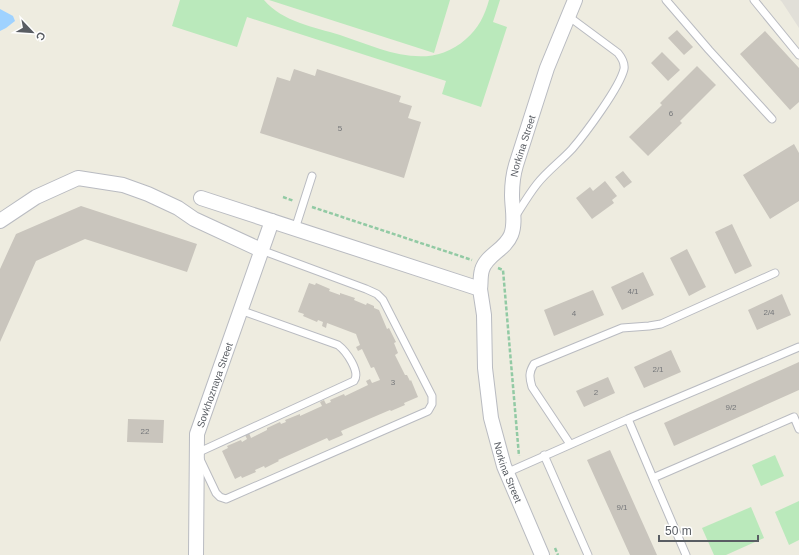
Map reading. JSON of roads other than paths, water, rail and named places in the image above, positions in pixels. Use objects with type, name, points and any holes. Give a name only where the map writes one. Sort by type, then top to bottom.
[{"type":"street","name":"Norkina Street","points":[[542,555],[506,473],[490,418],[485,368],[484,315],[480,289],[482,270],[485,264],[488,259],[507,242],[511,234],[513,221],[512,180],[516,165],[548,68],[575,0]]},
{"type":"street","points":[[0,221],[36,197],[78,178],[123,185],[148,194],[178,208],[194,219],[261,250]]},
{"type":"street","points":[[201,198],[480,289]]},
{"type":"street","name":"Sovkhoznaya Street","points":[[196,555],[197,434],[272,221]]},
{"type":"lane","points":[[666,0],[772,119]]},
{"type":"lane","points":[[754,0],[799,55]]},
{"type":"lane","points":[[513,221],[526,198],[538,183],[572,150],[583,135],[614,91],[621,78],[624,68],[622,58],[618,53],[568,16]]},
{"type":"lane","points":[[295,229],[312,176]]},
{"type":"lane","points":[[240,310],[338,345],[347,354],[357,373],[354,381],[198,453],[216,493],[220,497],[226,499],[428,411],[432,404],[432,396],[383,300],[377,294],[366,288],[261,250]]},
{"type":"lane","points":[[570,444],[532,387],[529,378],[534,364],[618,329],[661,324],[775,273]]},
{"type":"lane","points":[[506,473],[544,455],[799,347]]},
{"type":"lane","points":[[653,478],[796,416],[799,429]]},
{"type":"lane","points":[[628,419],[686,555]]},
{"type":"lane","points":[[544,455],[588,555]]},
{"type":"water","points":[[0,9],[13,16],[15,21],[0,31]]}]
